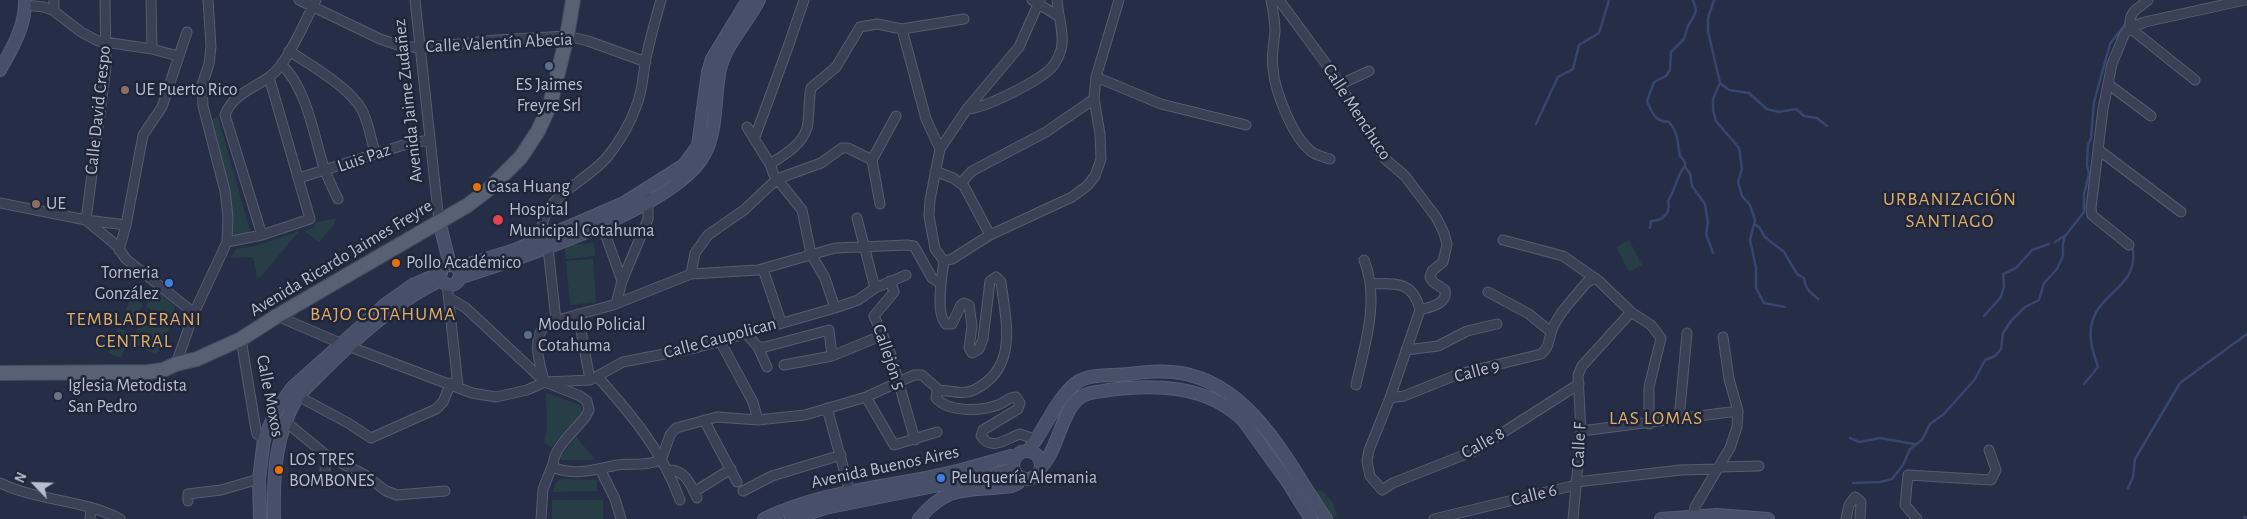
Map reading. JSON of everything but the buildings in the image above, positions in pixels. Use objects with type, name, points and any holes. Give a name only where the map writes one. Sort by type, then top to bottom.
[{"type":"main road","name":"Avenida Ricardo Jaimes Freyre","points":[[0,373],[148,372],[163,370],[176,364],[197,359],[241,339],[277,316],[468,205],[495,184],[521,157],[538,131],[550,106],[567,36],[573,0]]},
{"type":"main road","points":[[545,243],[624,203],[648,196],[684,165],[695,152],[701,132],[708,72],[712,59],[748,0]]},
{"type":"main road","points":[[298,396],[369,318],[413,286],[449,271],[602,224],[689,174],[705,154],[711,136],[721,68],[726,54],[759,0]]},
{"type":"main road","points":[[0,70],[18,35],[25,2]]},
{"type":"main road","name":"Avenida Jaime Zudañez","points":[[439,221],[449,271]]},
{"type":"main road","points":[[264,439],[277,410],[292,388],[345,345]]},
{"type":"main road","points":[[919,519],[934,504],[949,494],[960,490],[1012,486],[1018,483],[1016,457],[1028,451],[1067,392],[1081,380],[1091,377],[1163,371],[1192,376],[1236,398],[1250,411],[1289,463],[1326,519]]},
{"type":"main road","points":[[1017,474],[1033,477],[1041,467],[1073,405],[1081,396],[1136,386],[1178,388],[1207,398],[1239,416],[1287,481],[1311,519]]},
{"type":"main road","name":"Calle Moxos","points":[[274,519],[275,459],[286,422],[298,396]]},
{"type":"main road","name":"Calle Moxos","points":[[260,519],[259,479],[264,439]]},
{"type":"main road","points":[[1028,451],[1036,455],[1041,467]]},
{"type":"main road","name":"Avenida Buenos Aires","points":[[764,519],[800,503],[944,474],[1011,456],[1016,457]]},
{"type":"main road","name":"Avenida Buenos Aires","points":[[791,519],[825,508],[1017,474]]},
{"type":"main road","points":[[1661,519],[1694,516],[1768,519]]},
{"type":"street","points":[[54,0],[54,11]]},
{"type":"street","name":"Calle David Crespo","points":[[86,220],[106,67],[105,0]]},
{"type":"street","points":[[151,0],[152,49]]},
{"type":"street","points":[[176,364],[194,313],[227,242],[227,206],[201,94],[211,55],[208,0]]},
{"type":"street","name":"Calle Valentín Abecia","points":[[299,0],[314,3],[380,39],[401,46],[421,48],[496,40],[567,36],[588,40],[646,62]]},
{"type":"street","name":"Avenida Jaime Zudañez","points":[[415,0],[439,221]]},
{"type":"street","points":[[556,320],[543,219],[549,207],[556,199],[592,174],[602,164],[627,126],[641,92],[661,0]]},
{"type":"street","points":[[755,136],[804,0]]},
{"type":"street","points":[[967,109],[989,104],[1045,73],[1053,66],[1061,48],[1062,33],[1057,0]]},
{"type":"street","points":[[944,261],[952,259],[990,235],[1072,197],[1087,186],[1095,176],[1101,159],[1094,99],[1096,77],[1119,0]]},
{"type":"street","points":[[1271,0],[1275,29],[1272,69],[1279,95],[1297,134],[1304,143],[1320,157],[1330,159]]},
{"type":"street","name":"Calle Menchuco","points":[[1278,0],[1316,48],[1384,158],[1405,176],[1436,217],[1444,233],[1448,244],[1446,254],[1430,277],[1433,282],[1445,290],[1446,295],[1442,302],[1420,310]]},
{"type":"street","points":[[2148,0],[2131,14],[2129,18],[2130,28],[2195,80]]},
{"type":"street","points":[[2130,245],[2092,215],[2103,109],[2118,46],[2130,28],[2145,22],[2245,0]]},
{"type":"street","points":[[25,2],[54,11],[81,32],[106,44],[152,49],[178,56]]},
{"type":"street","points":[[660,460],[670,435],[676,428],[704,420],[717,417],[758,420],[805,415],[866,397],[914,375],[922,375],[939,390],[960,394],[974,390],[1003,364],[1006,355],[1007,333],[1002,282],[999,279],[992,278],[990,281],[983,339],[979,349],[974,353],[969,348],[972,326],[969,306],[964,303],[961,305],[954,322],[950,325],[946,324],[941,315],[941,284],[944,261],[935,249],[929,216],[935,171],[940,149],[967,109],[1019,47],[1037,2],[1058,16]]},
{"type":"street","points":[[262,235],[225,115],[228,107],[236,97],[269,77],[282,65],[314,3]]},
{"type":"street","points":[[770,164],[796,145],[803,136],[807,128],[811,88],[836,67],[860,27],[877,24],[902,29],[964,19]]},
{"type":"street","points":[[902,29],[926,119],[940,149]]},
{"type":"street","points":[[119,250],[126,225],[143,134],[162,107],[187,32]]},
{"type":"street","points":[[289,51],[328,78],[362,110],[375,153]]},
{"type":"street","points":[[282,65],[289,72],[297,87],[313,126],[325,171],[338,199]]},
{"type":"street","points":[[1339,85],[1369,71]]},
{"type":"street","points":[[227,242],[262,235],[310,219],[269,77]]},
{"type":"street","points":[[1096,77],[1161,104],[1246,125]]},
{"type":"street","points":[[2108,84],[2151,116]]},
{"type":"street","points":[[961,183],[972,171],[1046,132],[1094,99]]},
{"type":"street","points":[[880,204],[872,160],[896,116]]},
{"type":"street","points":[[747,127],[755,136],[777,179],[802,210],[811,254],[825,278],[835,308]]},
{"type":"street","name":"Luis Paz","points":[[299,178],[375,153],[410,143],[430,140]]},
{"type":"street","points":[[691,274],[696,253],[708,235],[744,210],[777,179],[822,163],[842,148],[848,148],[872,160]]},
{"type":"street","points":[[2100,151],[2182,212]]},
{"type":"street","points":[[935,171],[961,183],[990,235]]},
{"type":"street","points":[[616,304],[622,281],[648,219],[648,196]]},
{"type":"street","points":[[0,203],[86,220],[126,225]]},
{"type":"street","points":[[857,218],[875,288]]},
{"type":"street","points":[[86,220],[116,245],[126,259],[194,313]]},
{"type":"street","points":[[602,224],[622,281]]},
{"type":"street","points":[[1503,240],[1564,256],[1599,281],[1630,312],[1651,325],[1661,338],[1649,386],[1649,424]]},
{"type":"street","points":[[545,382],[538,360],[537,347],[542,328],[556,320],[616,304],[691,274],[763,269],[835,248],[914,246],[932,278],[941,284]]},
{"type":"street","points":[[1356,385],[1371,307],[1369,273],[1364,260]]},
{"type":"street","points":[[763,269],[781,322]]},
{"type":"street","points":[[298,396],[372,438],[436,409],[455,385],[449,271]]},
{"type":"street","name":"Calle Caupolican","points":[[277,316],[345,345],[472,393],[496,396],[527,390],[545,382],[593,378],[623,362],[695,348],[835,308],[858,300],[875,288],[906,275]]},
{"type":"street","name":"Calle 9","points":[[1390,398],[1404,396],[1460,374],[1541,354],[1546,350],[1554,325],[1587,282],[1594,279]]},
{"type":"street","name":"Callejón 5","points":[[890,282],[894,292],[874,316],[890,352],[915,440]]},
{"type":"street","points":[[1370,284],[1402,285],[1417,296],[1420,310],[1390,398]]},
{"type":"street","points":[[1488,292],[1529,314],[1551,332]]},
{"type":"street","points":[[449,298],[466,308],[545,382],[580,396],[586,401],[589,410],[574,432],[555,453],[553,464],[543,489],[541,519]]},
{"type":"street","name":"Calle F","points":[[1573,519],[1581,432],[1579,372],[1630,312]]},
{"type":"street","points":[[578,314],[593,378],[637,421],[668,470],[680,500]]},
{"type":"street","points":[[1406,350],[1438,346],[1467,331],[1497,324]]},
{"type":"street","points":[[758,347],[765,347],[829,330],[832,356]]},
{"type":"street","points":[[746,332],[758,347],[767,367]]},
{"type":"street","points":[[1679,420],[1687,333]]},
{"type":"street","points":[[784,366],[832,356],[883,335]]},
{"type":"street","points":[[1694,516],[1695,507],[1734,438],[1737,427],[1738,412],[1729,379],[1723,337]]},
{"type":"street","name":"Calle Moxos","points":[[241,339],[256,430],[257,434],[264,439]]},
{"type":"street","points":[[720,341],[753,402],[758,420]]},
{"type":"street","name":"Calle 8","points":[[1390,398],[1369,450],[1367,461],[1370,476],[1382,490],[1394,483],[1474,451],[1579,384]]},
{"type":"street","points":[[939,390],[936,395],[941,403],[963,408],[984,408],[998,405],[1011,397],[1018,398],[1020,403],[1018,409],[983,430],[981,436],[986,441],[994,444],[1020,434],[1037,440]]},
{"type":"street","points":[[866,397],[894,445],[937,432]]},
{"type":"street","points":[[827,408],[850,492]]},
{"type":"street","points":[[1581,432],[1738,412]]},
{"type":"street","points":[[704,420],[738,482]]},
{"type":"street","points":[[286,422],[326,455],[365,475],[386,491],[397,495],[445,491]]},
{"type":"street","points":[[1917,519],[1905,505],[1908,475],[1991,480],[1996,470],[1989,450]]},
{"type":"street","points":[[325,471],[326,455]]},
{"type":"street","points":[[744,491],[772,476],[840,455]]},
{"type":"street","points":[[553,464],[555,468],[568,472],[600,470],[617,465],[660,460]]},
{"type":"street","name":"Calle 6","points":[[1434,519],[1576,483],[1682,470],[1759,466]]},
{"type":"street","points":[[668,470],[676,470],[682,474],[688,480],[695,495],[731,469]]},
{"type":"street","points":[[600,470],[615,499],[622,519]]},
{"type":"street","points":[[188,500],[188,494],[221,490],[259,479]]},
{"type":"street","points":[[0,483],[48,499],[91,508],[120,519]]},
{"type":"street","points":[[1846,519],[1849,505],[1855,496],[1861,502],[1860,519]]},
{"type":"street","points":[[90,519],[91,508]]},
{"type":"shaded area","points":[[218,117],[251,234],[236,236],[230,232],[208,120]]},
{"type":"shaded area","points":[[337,218],[333,226],[319,242],[304,231],[313,228],[316,222]]},
{"type":"shaded area","points":[[299,231],[260,278],[257,276],[253,257],[230,258],[236,249],[258,245]]},
{"type":"shaded area","points":[[1629,240],[1642,265],[1629,272],[1616,247]]},
{"type":"shaded area","points":[[594,243],[595,256],[566,259],[564,246]]},
{"type":"shaded area","points":[[593,259],[596,302],[570,305],[566,261]]},
{"type":"shaded area","points":[[154,288],[175,306],[172,318],[146,307]]},
{"type":"shaded area","points":[[130,299],[143,304],[134,326],[122,321]]},
{"type":"shaded area","points":[[146,311],[172,323],[157,355],[131,343]]},
{"type":"shaded area","points":[[118,328],[131,333],[121,358],[108,353]]},
{"type":"shaded area","points":[[546,393],[580,405],[583,412],[582,417],[551,447],[544,443],[547,428]]},
{"type":"shaded area","points":[[576,437],[596,460],[562,460],[560,457]]},
{"type":"shaded area","points":[[560,479],[597,480],[597,491],[553,492],[555,484]]},
{"type":"shaded area","points":[[1322,490],[1333,503],[1337,516],[1331,519],[1308,493]]},
{"type":"shaded area","points":[[552,500],[603,500],[603,519],[552,519]]},
{"type":"waterway","points":[[1536,124],[1558,77],[1573,69],[1579,45],[1599,33],[1609,0]]},
{"type":"waterway","points":[[1693,0],[1696,10],[1684,39],[1671,52],[1670,70],[1666,76],[1654,82],[1647,101],[1655,116],[1660,120],[1669,122],[1675,130],[1680,156],[1690,174],[1692,186],[1705,204],[1708,223],[1706,234],[1713,253]]},
{"type":"waterway","points":[[1714,0],[1708,18],[1708,31],[1720,83],[1713,99],[1713,110],[1716,121],[1739,148],[1742,169],[1738,182],[1742,196],[1750,205],[1755,220],[1750,240],[1756,268],[1756,288],[1764,303],[1785,307]]},
{"type":"waterway","points":[[2135,20],[2190,8]]},
{"type":"waterway","points":[[2055,242],[2066,235],[2084,212],[2084,194],[2089,174],[2087,165],[2088,145],[2091,138],[2094,102],[2110,44],[2126,23]]},
{"type":"waterway","points":[[1720,83],[1729,90],[1749,93],[1767,109],[1779,112],[1796,109],[1804,116],[1817,118],[1827,126]]},
{"type":"waterway","points":[[1650,228],[1651,221],[1659,220],[1667,213],[1668,201],[1684,167]]},
{"type":"waterway","points":[[1754,224],[1759,227],[1765,237],[1784,252],[1797,274],[1804,278],[1808,290],[1818,299]]},
{"type":"waterway","points":[[1853,483],[1880,482],[1892,479],[1903,465],[1910,449],[1922,440],[1930,424],[1944,414],[1975,379],[1985,360],[1995,356],[2001,349],[2003,333],[2011,321],[2025,307],[2039,300],[2044,283],[2057,269],[2063,256],[2065,236]]},
{"type":"waterway","points":[[1984,316],[2001,297],[2004,286],[2003,274],[2016,268],[2032,250],[2049,244]]},
{"type":"waterway","points":[[2084,384],[2098,367],[2091,338],[2094,316],[2107,298],[2123,283],[2129,274],[2133,263],[2133,250],[2129,247]]},
{"type":"waterway","points":[[2128,488],[2133,477],[2135,459],[2180,383],[2247,334]]},
{"type":"waterway","points":[[1850,438],[1859,442],[1880,438],[1914,444]]},
{"type":"place","name":"ES Jaimes Freyre Srl","points":[[549,66]]},
{"type":"place","name":"UE Puerto Rico","points":[[125,90]]},
{"type":"place","name":"Casa Huang","points":[[477,187]]},
{"type":"place","name":"UE","points":[[36,204]]},
{"type":"place","name":"Hospital Municipal Cotahuma","points":[[498,220]]},
{"type":"place","name":"Pollo Académico","points":[[396,263]]},
{"type":"place","name":"Torneria González","points":[[169,283]]},
{"type":"place","name":"Modulo Policial Cotahuma","points":[[528,335]]},
{"type":"place","name":"Iglesia Metodista San Pedro","points":[[58,396]]},
{"type":"place","name":"LOS TRES BOMBONES","points":[[279,470]]},
{"type":"place","name":"Peluquería Alemania","points":[[941,478]]},
{"type":"district","name":"URBANIZACIÓN SANTIAGO","points":[[1950,210]]},
{"type":"district","name":"BAJO COTAHUMA","points":[[383,314]]},
{"type":"district","name":"TEMBLADERANI CENTRAL","points":[[134,330]]},
{"type":"district","name":"LAS LOMAS","points":[[1656,418]]}]
